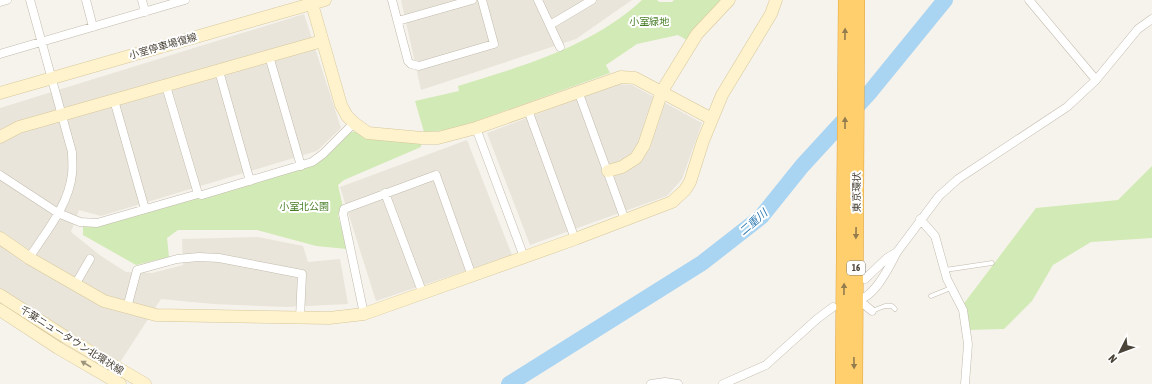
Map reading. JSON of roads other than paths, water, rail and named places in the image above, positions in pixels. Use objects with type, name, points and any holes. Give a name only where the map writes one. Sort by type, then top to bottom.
[{"type":"highway","name":"東京環状","points":[[843,384],[850,157],[850,64],[846,0]]},
{"type":"highway","name":"東京環状","points":[[850,64],[857,0]]},
{"type":"highway","name":"東京環状","points":[[850,157],[858,300],[855,384]]},
{"type":"street","points":[[0,2],[7,0]]},
{"type":"street","points":[[29,258],[58,213],[68,193],[72,174],[72,152],[30,0]]},
{"type":"street","points":[[86,0],[93,27]]},
{"type":"street","points":[[142,0],[145,12]]},
{"type":"street","points":[[0,54],[185,0]]},
{"type":"street","name":"小室停車場復線","points":[[0,93],[312,2],[325,0]]},
{"type":"street","points":[[392,0],[408,61],[411,64],[419,66],[494,44],[482,0]]},
{"type":"street","points":[[398,21],[472,0]]},
{"type":"street","points":[[538,0],[560,47]]},
{"type":"street","points":[[550,25],[592,0]]},
{"type":"street","points":[[608,171],[622,167],[636,158],[644,145],[662,91],[697,34],[729,0]]},
{"type":"street","points":[[0,238],[29,258],[104,301],[156,315],[329,318],[364,314],[576,239],[672,202],[685,190],[722,95],[771,14],[776,0]]},
{"type":"street","points":[[1029,0],[1096,80]]},
{"type":"street","points":[[312,2],[341,105],[347,116],[354,123],[374,134],[422,138],[451,136],[621,76],[635,78],[662,91],[712,119]]},
{"type":"street","points":[[872,311],[858,300],[873,292],[891,264],[896,252],[939,196],[958,179],[1067,107],[1096,80],[1138,29],[1152,19]]},
{"type":"street","points":[[0,137],[19,127],[322,41]]},
{"type":"street","points":[[269,56],[301,166]]},
{"type":"street","points":[[219,71],[250,181]]},
{"type":"street","points":[[166,86],[198,194]]},
{"type":"street","points":[[578,91],[625,220]]},
{"type":"street","points":[[114,100],[145,209]]},
{"type":"street","points":[[528,110],[576,239]]},
{"type":"street","points":[[0,175],[58,213],[80,222],[97,223],[198,194],[202,195],[312,162],[323,154],[354,123]]},
{"type":"street","points":[[476,128],[524,257]]},
{"type":"street","points":[[364,314],[343,214],[344,209],[436,175],[472,276]]},
{"type":"street","points":[[386,193],[423,294]]},
{"type":"street","points":[[920,219],[935,236],[944,270],[951,288],[963,310],[968,344],[965,384]]},
{"type":"street","points":[[865,280],[887,258],[896,252]]},
{"type":"street","points":[[127,308],[137,270],[177,259],[219,258],[302,274],[300,318]]},
{"type":"street","points":[[74,285],[90,259]]},
{"type":"street","name":"千葉ニュータウン北環状線","points":[[0,295],[67,338],[145,384]]},
{"type":"street","points":[[723,384],[766,365],[803,331],[833,307]]},
{"type":"street","name":"千葉ニュータウン北環状線","points":[[0,310],[58,348],[120,384]]},
{"type":"street","points":[[651,384],[665,382],[678,384]]},
{"type":"lane","points":[[944,270],[992,263]]},
{"type":"lane","points":[[931,296],[951,288]]},
{"type":"lane","points":[[872,311],[885,306],[892,306],[894,309]]},
{"type":"waterway","name":"二重川","points":[[509,384],[702,263],[761,217],[802,166],[870,92],[945,0]]},
{"type":"park label","name":"小室緑地","points":[[649,21]]},
{"type":"park label","name":"小室北公園","points":[[304,206]]}]
